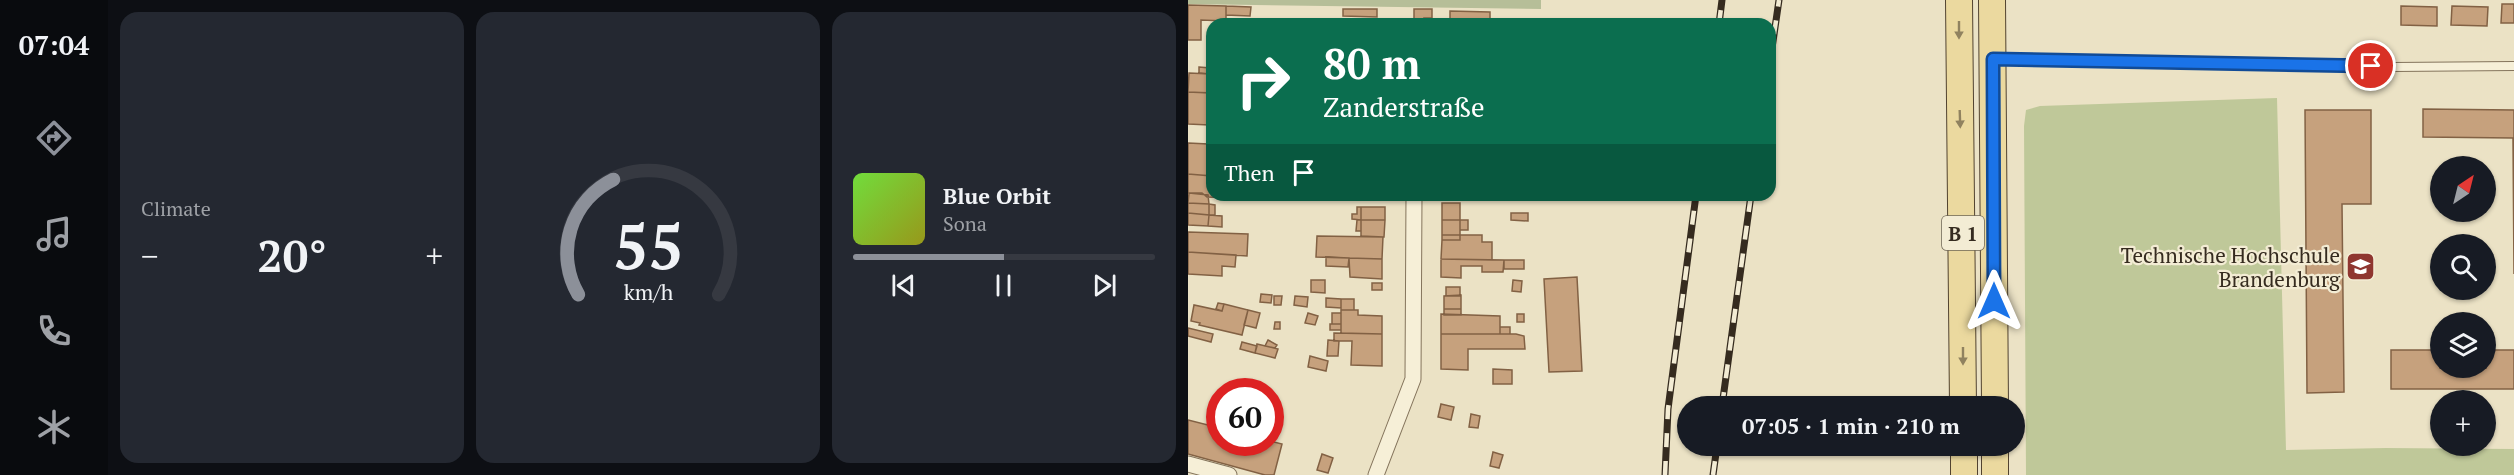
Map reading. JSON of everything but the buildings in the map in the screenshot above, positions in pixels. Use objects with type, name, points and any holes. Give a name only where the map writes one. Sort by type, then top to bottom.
[{"type":"main road","name":"B 1","points":[[1959,0],[1964,396]]},
{"type":"main road","name":"B 1","points":[[1992,0],[1995,396]]},
{"type":"main road","points":[[1958,60],[1993,59]]},
{"type":"main road","points":[[1964,456],[1964,475]]},
{"type":"main road","points":[[1995,456],[1995,475]]},
{"type":"street","points":[[1376,475],[1413,379],[1414,201]]},
{"type":"street","points":[[1188,464],[1229,475]]},
{"type":"lane","points":[[1993,59],[2394,67],[2514,66]]},
{"type":"green space","points":[[1188,0],[1541,0],[1541,9],[1188,4]]},
{"type":"green space","points":[[2277,98],[2286,450],[2430,448],[2430,456],[2496,456],[2496,449],[2514,449],[2514,475],[2026,475],[2024,126],[2026,110],[2040,106]]},
{"type":"railway","points":[[1720,18],[1722,0]]},
{"type":"railway","points":[[1776,21],[1779,0]]},
{"type":"railway","points":[[1665,475],[1668,409],[1695,201]]},
{"type":"railway","points":[[1723,396],[1750,201]]},
{"type":"railway","points":[[1713,475],[1716,456]]},
{"type":"place","name":"Technische Hochschule Brandenburg","points":[[2361,267]]},
{"type":"route","points":[[1994,301],[1993,59],[2371,66]]}]
